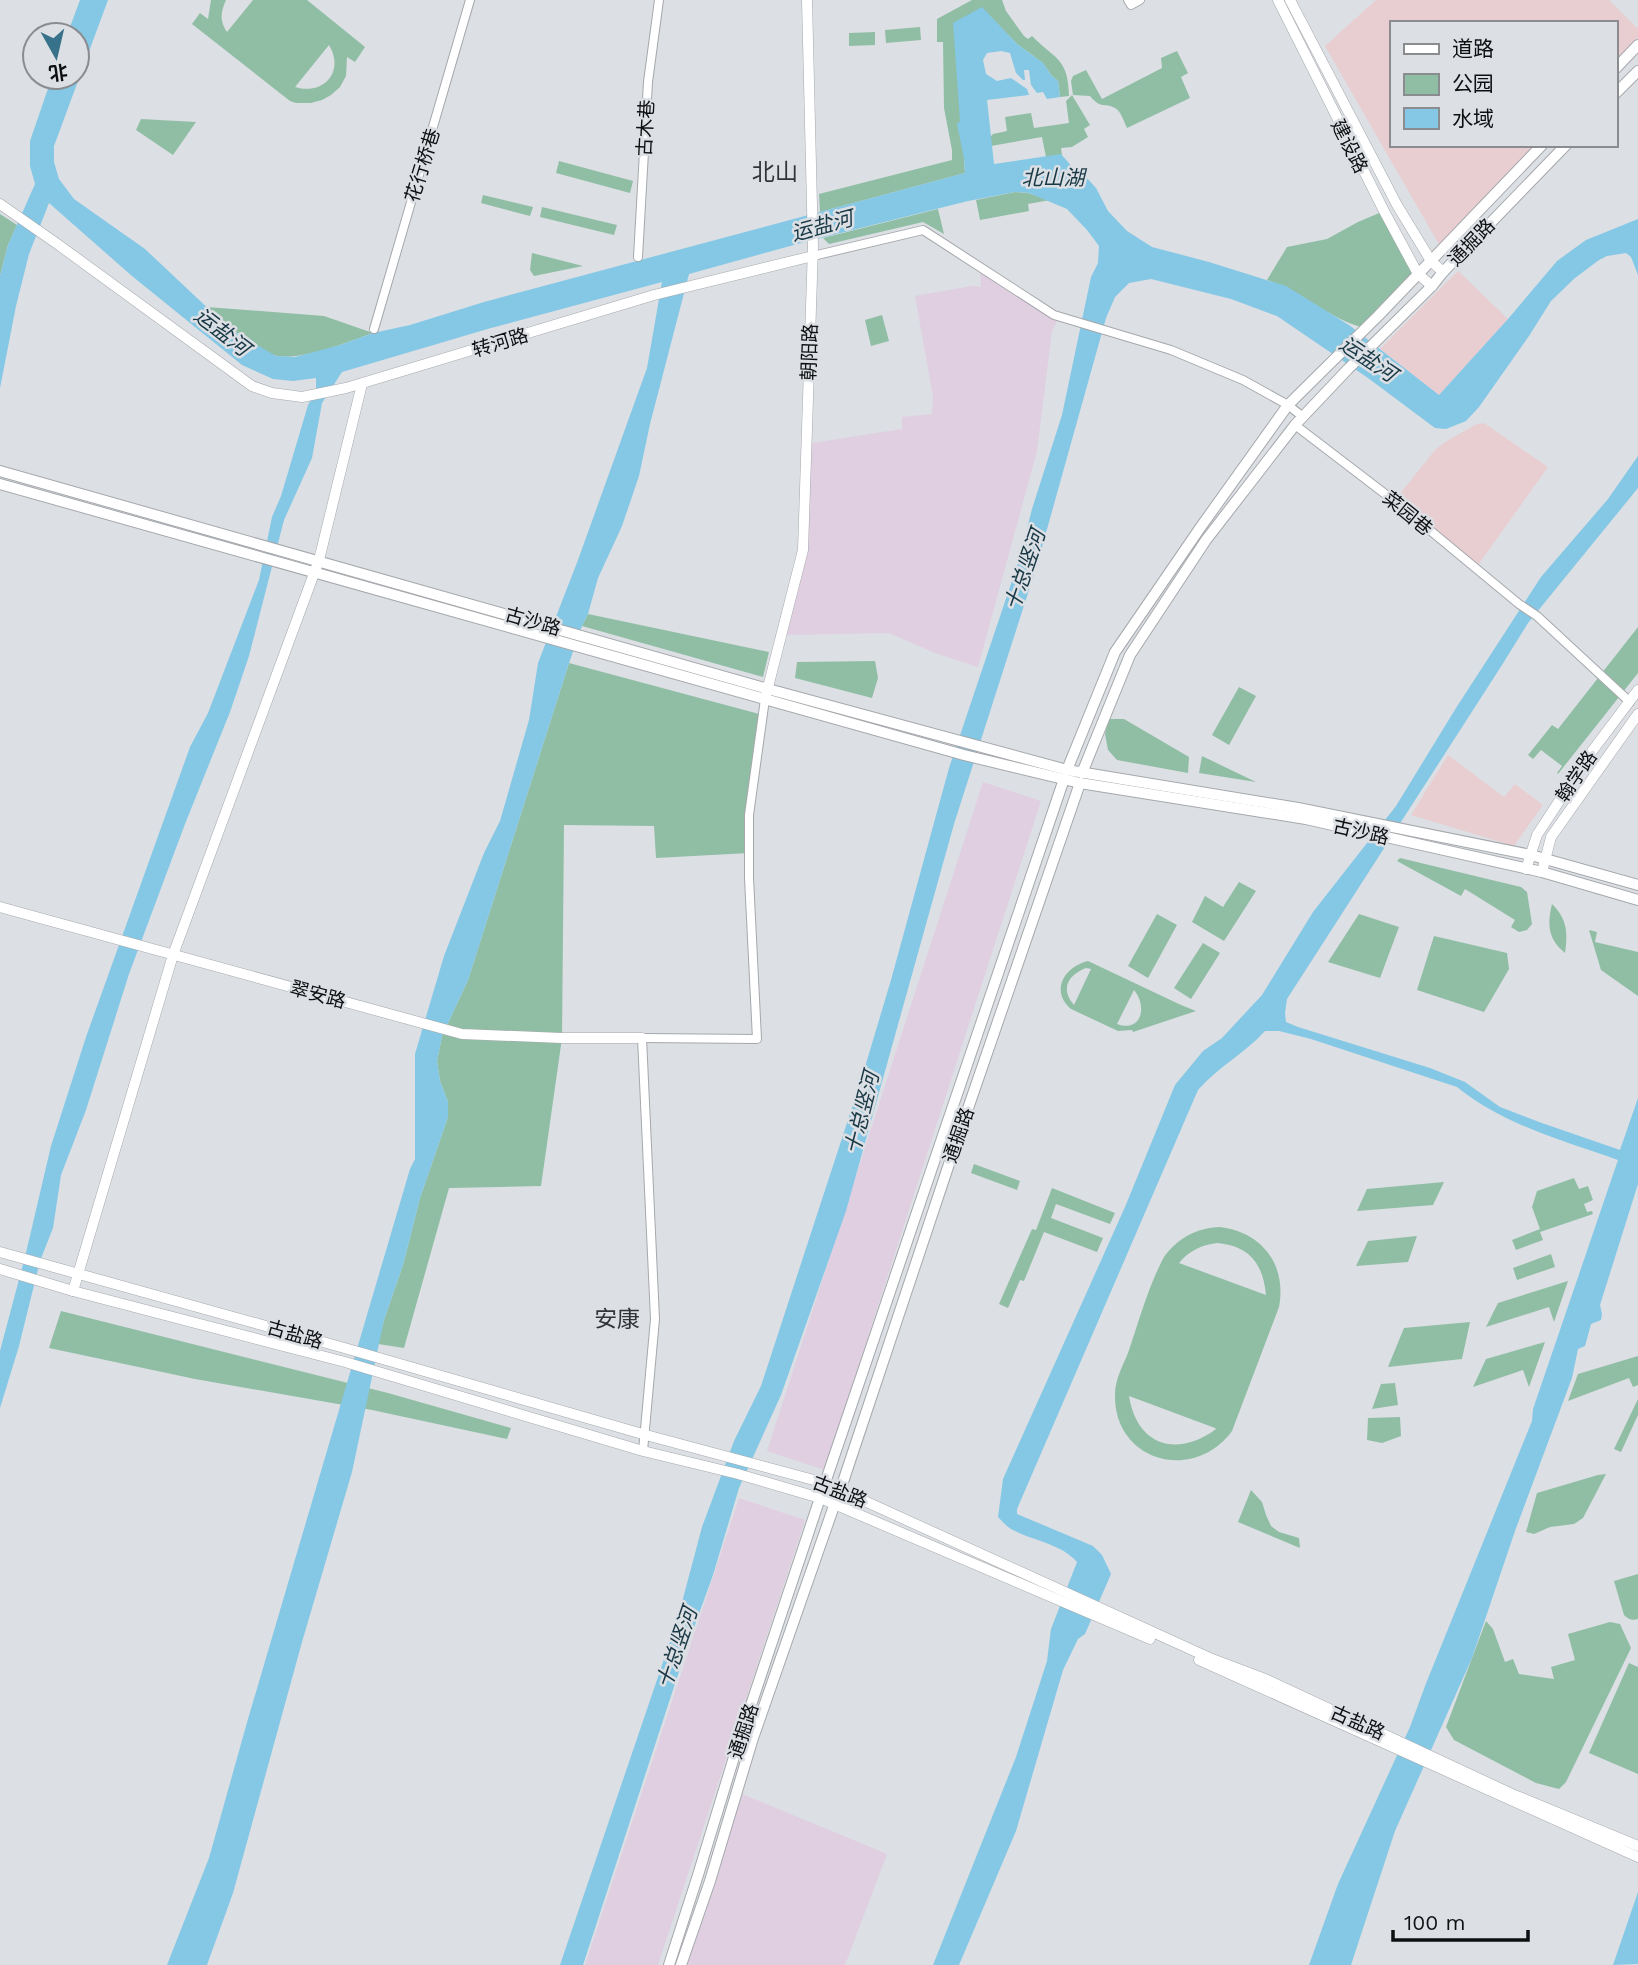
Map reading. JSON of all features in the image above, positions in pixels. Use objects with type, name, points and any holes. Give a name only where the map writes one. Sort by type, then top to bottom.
[{"type":"main road","points":[[1617,67],[1638,45]]},
{"type":"main road","points":[[1617,92],[1638,71]]},
{"type":"main road","name":"通掘路","points":[[825,1483],[1065,775],[1115,652],[1289,405],[1540,147]]},
{"type":"main road","name":"通掘路","points":[[841,1489],[1081,778],[1130,654],[1206,540],[1298,421],[1564,147]]},
{"type":"main road","name":"古沙路","points":[[0,471],[319,560],[534,628]]},
{"type":"main road","name":"古沙路","points":[[0,484],[315,574],[582,641],[939,748],[992,762],[1065,775]]},
{"type":"main road","name":"古沙路","points":[[766,694],[993,749],[1065,775]]},
{"type":"main road","points":[[1065,775],[1081,778]]},
{"type":"main road","name":"古沙路","points":[[1081,778],[1298,808],[1531,855],[1638,885]]},
{"type":"main road","name":"古沙路","points":[[1081,778],[1306,819],[1526,869],[1638,900]]},
{"type":"main road","name":"通掘路","points":[[668,1965],[820,1498]]},
{"type":"main road","name":"通掘路","points":[[681,1965],[710,1881],[753,1738],[835,1503]]},
{"type":"street","name":"花行桥巷","points":[[374,329],[470,0]]},
{"type":"street","name":"古木巷","points":[[638,257],[648,82],[659,0]]},
{"type":"street","name":"朝阳路","points":[[766,694],[803,550],[813,251],[807,0]]},
{"type":"street","points":[[1128,0],[1131,5],[1140,0]]},
{"type":"street","name":"建设路","points":[[1278,0],[1378,200],[1418,274],[1432,286]]},
{"type":"street","name":"建设路","points":[[1290,0],[1397,205],[1431,261],[1443,272]]},
{"type":"street","name":"转河路","points":[[0,204],[252,386],[272,393],[302,397],[362,384],[654,295],[813,251]]},
{"type":"street","name":"菜园巷","points":[[813,251],[923,230],[1054,315],[1171,350],[1243,380],[1289,405],[1298,421],[1537,616],[1630,702]]},
{"type":"street","points":[[73,1291],[173,955],[315,574],[362,384]]},
{"type":"street","name":"翰学路","points":[[1526,869],[1537,835],[1590,754],[1638,690]]},
{"type":"street","points":[[643,1451],[655,1320],[642,1038],[757,1039],[749,877],[749,815],[766,694]]},
{"type":"street","name":"翰学路","points":[[1542,873],[1551,837],[1638,714]]},
{"type":"street","name":"翠安路","points":[[0,907],[463,1034],[642,1038]]},
{"type":"street","name":"古盐路","points":[[0,1252],[825,1483],[1096,1611],[1431,1760],[1638,1857]]},
{"type":"street","name":"古盐路","points":[[0,1269],[73,1291],[345,1362],[643,1451],[820,1498],[1057,1593]]},
{"type":"street","points":[[820,1498],[825,1483]]},
{"type":"street","points":[[835,1503],[841,1489]]},
{"type":"street","name":"古盐路","points":[[1431,1760],[1638,1846]]},
{"type":"shaded area","points":[[1376,0],[1609,0],[1638,29],[1638,37],[1617,59],[1617,21],[1390,21],[1390,147],[1533,147],[1440,246],[1325,46]]},
{"type":"shaded area","points":[[980,267],[1059,317],[1052,331],[1037,451],[978,667],[935,653],[889,633],[781,635],[803,550],[806,444],[902,429],[902,417],[932,414],[933,397],[915,296],[972,286],[981,287]]},
{"type":"shaded area","points":[[1458,271],[1508,319],[1439,395],[1380,349]]},
{"type":"shaded area","points":[[1484,423],[1548,467],[1476,568],[1394,501],[1436,449],[1475,425]]},
{"type":"shaded area","points":[[1448,755],[1504,797],[1515,784],[1543,805],[1514,846],[1411,815]]},
{"type":"shaded area","points":[[983,782],[1041,801],[825,1470],[767,1451]]},
{"type":"shaded area","points":[[739,1498],[805,1520],[658,1965],[585,1965]]},
{"type":"shaded area","points":[[742,1794],[887,1854],[845,1965],[686,1965]]},
{"type":"green space","points":[[211,0],[226,0],[222,16],[227,32],[253,0],[307,0],[365,47],[355,62],[347,57],[346,76],[340,87],[331,95],[311,103],[296,103],[192,24],[200,13],[208,19]],"holes":[[[329,45],[333,55],[333,72],[323,85],[305,89],[295,87]]]},
{"type":"green space","points":[[972,0],[1002,0],[1006,11],[1024,36],[1028,39],[1032,36],[1059,61],[1066,74],[1069,96],[1060,97],[1058,81],[1043,63],[1017,44],[982,8],[964,158],[965,173],[820,212],[819,194],[952,160],[944,108],[943,42],[937,42],[937,19]]},
{"type":"green space","points":[[920,27],[921,40],[886,43],[885,30]]},
{"type":"green space","points":[[875,32],[875,45],[849,46],[849,33]]},
{"type":"green space","points":[[1177,51],[1188,73],[1181,77],[1190,98],[1127,128],[1117,109],[1100,104],[1090,96],[1073,95],[1073,76],[1086,70],[1102,99],[1162,68],[1161,58]]},
{"type":"green space","points":[[1072,95],[1090,125],[1084,129],[1088,137],[1072,147],[1061,148],[1062,155],[1046,157],[1042,137],[991,146],[990,137],[993,134],[1007,131],[1005,117],[1031,113],[1034,128],[1069,123],[1066,101]]},
{"type":"green space","points":[[141,119],[196,122],[173,155],[136,130]]},
{"type":"green space","points":[[559,161],[633,181],[630,193],[556,173]]},
{"type":"green space","points":[[1015,192],[1050,200],[1028,204],[1029,211],[980,220],[976,200]]},
{"type":"green space","points":[[483,195],[533,207],[530,216],[481,203]]},
{"type":"green space","points":[[542,207],[617,225],[614,235],[540,217]]},
{"type":"green space","points":[[938,209],[944,234],[923,222],[829,244],[823,238]]},
{"type":"green space","points":[[1384,211],[1418,274],[1365,328],[1340,319],[1267,280],[1287,247],[1327,239]]},
{"type":"green space","points":[[0,214],[17,225],[8,245],[0,276]]},
{"type":"green space","points":[[532,253],[583,266],[534,276],[530,270]]},
{"type":"green space","points":[[207,307],[324,316],[373,333],[313,353],[278,356],[251,343]]},
{"type":"green space","points":[[882,315],[889,341],[871,346],[865,320]]},
{"type":"green space","points":[[588,614],[769,652],[763,677],[582,626]]},
{"type":"green space","points":[[1638,627],[1638,673],[1558,774],[1562,766],[1541,750],[1533,759],[1528,755],[1552,725],[1558,729]]},
{"type":"green space","points":[[875,661],[878,678],[872,698],[795,678],[797,662]]},
{"type":"green space","points":[[569,663],[763,715],[749,815],[749,853],[656,858],[654,826],[564,825],[562,1038],[541,1186],[449,1188],[404,1348],[378,1344],[403,1265],[420,1198],[448,1117],[448,1102],[440,1081],[437,1061],[442,1036],[468,980]]},
{"type":"green space","points":[[1239,687],[1256,696],[1229,745],[1212,735]]},
{"type":"green space","points":[[1109,719],[1124,719],[1189,757],[1188,773],[1117,760],[1108,750],[1105,734]]},
{"type":"green space","points":[[1202,756],[1256,782],[1199,773]]},
{"type":"green space","points":[[1400,858],[1521,887],[1527,892],[1532,924],[1527,930],[1519,932],[1511,927],[1515,920],[1465,889],[1461,896],[1397,861]]},
{"type":"green space","points":[[1239,882],[1256,891],[1224,941],[1192,922],[1205,896],[1223,907]]},
{"type":"green space","points":[[1552,904],[1561,915],[1565,926],[1565,953],[1559,948],[1550,931]]},
{"type":"green space","points":[[1157,914],[1177,925],[1148,978],[1128,966]]},
{"type":"green space","points":[[1359,914],[1399,927],[1380,978],[1328,962]]},
{"type":"green space","points":[[1589,930],[1597,932],[1595,942],[1638,952],[1638,996],[1601,970]]},
{"type":"green space","points":[[1434,936],[1507,953],[1509,969],[1484,1012],[1417,990]]},
{"type":"green space","points":[[1203,943],[1220,953],[1191,999],[1174,988]]},
{"type":"green space","points":[[1088,961],[1196,1011],[1133,1032],[1118,1031],[1071,1009],[1061,995],[1061,987],[1067,974]],"holes":[[[1086,968],[1091,969],[1074,1005],[1067,993],[1068,983],[1075,974]],[[1134,990],[1141,1004],[1140,1017],[1132,1025],[1117,1024]]]},
{"type":"green space","points":[[974,1164],[1020,1181],[1017,1190],[971,1173]]},
{"type":"green space","points":[[1574,1178],[1579,1189],[1588,1186],[1593,1200],[1584,1204],[1587,1212],[1592,1211],[1593,1214],[1540,1232],[1543,1240],[1516,1250],[1512,1240],[1540,1229],[1532,1207],[1537,1191]]},
{"type":"green space","points":[[1444,1182],[1433,1205],[1357,1211],[1367,1189]]},
{"type":"green space","points":[[1052,1188],[1115,1213],[1110,1224],[1056,1204],[1051,1218],[1103,1238],[1097,1252],[1044,1232],[1024,1281],[1020,1280],[1008,1308],[999,1304],[1032,1229],[1036,1230]]},
{"type":"green space","points":[[1220,1227],[1248,1236],[1268,1253],[1279,1277],[1279,1307],[1232,1431],[1216,1447],[1197,1457],[1177,1460],[1158,1457],[1141,1449],[1127,1436],[1118,1417],[1116,1383],[1148,1292],[1164,1257],[1175,1244],[1188,1235],[1203,1229]],"holes":[[[1217,1243],[1238,1248],[1253,1258],[1262,1274],[1266,1295],[1179,1263],[1196,1249]],[[1129,1396],[1215,1428],[1216,1429],[1187,1443],[1161,1442],[1140,1426]]]},
{"type":"green space","points":[[1417,1236],[1408,1262],[1356,1266],[1368,1241]]},
{"type":"green space","points":[[1551,1254],[1555,1267],[1517,1280],[1513,1268]]},
{"type":"green space","points":[[1568,1281],[1554,1322],[1549,1307],[1486,1327],[1498,1303]]},
{"type":"green space","points":[[61,1311],[388,1393],[511,1428],[507,1439],[372,1410],[195,1379],[49,1348]]},
{"type":"green space","points":[[1470,1322],[1462,1359],[1388,1367],[1404,1328]]},
{"type":"green space","points":[[1545,1342],[1529,1387],[1523,1370],[1473,1387],[1486,1359]]},
{"type":"green space","points":[[1638,1356],[1638,1385],[1633,1387],[1629,1378],[1568,1401],[1578,1374]]},
{"type":"green space","points":[[1395,1383],[1398,1405],[1372,1409],[1381,1384]]},
{"type":"green space","points":[[1638,1399],[1638,1415],[1621,1452],[1614,1449]]},
{"type":"green space","points":[[1400,1417],[1401,1436],[1382,1443],[1367,1440],[1368,1418]]},
{"type":"green space","points":[[1606,1474],[1583,1518],[1574,1524],[1550,1527],[1534,1534],[1526,1532],[1537,1493]]},
{"type":"green space","points":[[1251,1490],[1262,1502],[1271,1526],[1279,1532],[1299,1538],[1300,1548],[1238,1522]]},
{"type":"green space","points":[[1638,1574],[1638,1619],[1632,1620],[1624,1615],[1614,1581]]},
{"type":"green space","points":[[1486,1621],[1493,1629],[1505,1662],[1513,1659],[1519,1674],[1554,1679],[1551,1667],[1575,1660],[1568,1634],[1610,1622],[1620,1624],[1631,1648],[1566,1782],[1559,1789],[1536,1783],[1454,1740],[1446,1727]]},
{"type":"green space","points":[[1629,1663],[1638,1667],[1638,1774],[1589,1753]]},
{"type":"water","points":[[80,0],[108,0],[91,46],[91,21],[72,21]]},
{"type":"water","points":[[982,7],[1017,44],[1043,63],[1058,81],[1060,97],[1047,99],[1043,92],[1037,93],[1031,85],[1029,70],[1024,70],[1023,80],[1016,73],[1010,53],[987,53],[983,60],[986,74],[997,81],[1011,78],[1027,89],[1029,95],[987,100],[994,164],[1061,154],[1081,177],[1086,177],[1096,188],[1108,211],[1127,231],[1152,247],[1286,286],[1349,325],[1439,395],[1557,261],[1586,240],[1638,219],[1638,275],[1631,257],[1626,253],[1607,256],[1575,278],[1551,301],[1479,407],[1466,421],[1446,429],[1435,428],[1277,316],[1231,299],[1151,279],[1129,283],[1115,297],[1106,318],[1037,565],[954,824],[846,1211],[781,1395],[739,1488],[713,1575],[583,1965],[560,1965],[677,1621],[702,1527],[734,1441],[761,1386],[862,1077],[949,768],[1019,560],[1062,415],[1091,277],[1098,263],[1099,246],[1067,209],[1029,193],[1015,192],[968,201],[801,243],[689,274],[639,476],[622,526],[598,578],[588,614],[569,663],[468,980],[442,1036],[437,1061],[440,1081],[448,1102],[448,1117],[420,1198],[403,1265],[384,1320],[352,1472],[233,1893],[207,1965],[167,1965],[209,1858],[415,1159],[415,1054],[444,956],[484,853],[500,821],[529,720],[538,663],[647,368],[662,282],[342,372],[322,403],[312,458],[284,520],[249,656],[129,974],[86,1110],[61,1175],[53,1228],[40,1261],[0,1408],[0,1351],[51,1146],[86,1037],[190,747],[208,713],[259,580],[272,517],[281,496],[308,405],[316,391],[316,378],[293,381],[273,379],[242,365],[132,276],[49,203],[29,254],[0,388],[0,276],[8,245],[35,184],[30,166],[30,141],[47,91],[74,91],[54,146],[54,162],[59,179],[74,199],[145,249],[231,330],[276,356],[295,357],[484,302],[965,173],[957,124],[960,121],[953,23]]},
{"type":"water","points":[[1638,456],[1638,488],[1528,623],[1287,999],[1286,1022],[1430,1068],[1465,1082],[1500,1107],[1620,1150],[1638,1098],[1638,1184],[1600,1305],[1601,1320],[1591,1324],[1585,1346],[1578,1349],[1572,1378],[1515,1531],[1472,1658],[1395,1831],[1351,1965],[1309,1965],[1338,1884],[1410,1727],[1532,1421],[1533,1409],[1618,1160],[1514,1122],[1457,1087],[1311,1039],[1279,1031],[1265,1031],[1198,1090],[1017,1509],[1017,1514],[1093,1546],[1102,1555],[1111,1574],[1085,1634],[1078,1639],[1063,1670],[1016,1831],[959,1965],[933,1965],[1016,1757],[1047,1661],[1051,1629],[1077,1562],[1054,1546],[1011,1529],[998,1517],[1003,1479],[1125,1207],[1175,1085],[1203,1051],[1222,1038],[1262,995],[1313,912],[1396,806],[1541,577],[1608,499]]},
{"type":"water","points":[[1638,1892],[1638,1964],[1613,1965]]},
{"type":"district","name":"北山","points":[[775,172]]},
{"type":"district","name":"安康","points":[[617,1319]]},
{"type":"water label","name":"北山湖","points":[[1053,178]]},
{"type":"water label","name":"运盐河","points":[[822,226]]},
{"type":"water label","name":"运盐河","points":[[222,332]]},
{"type":"water label","name":"运盐河","points":[[1368,359]]},
{"type":"water label","name":"十总竖河","points":[[1025,570]]},
{"type":"water label","name":"十总竖河","points":[[862,1113]]},
{"type":"water label","name":"十总竖河","points":[[677,1648]]}]
